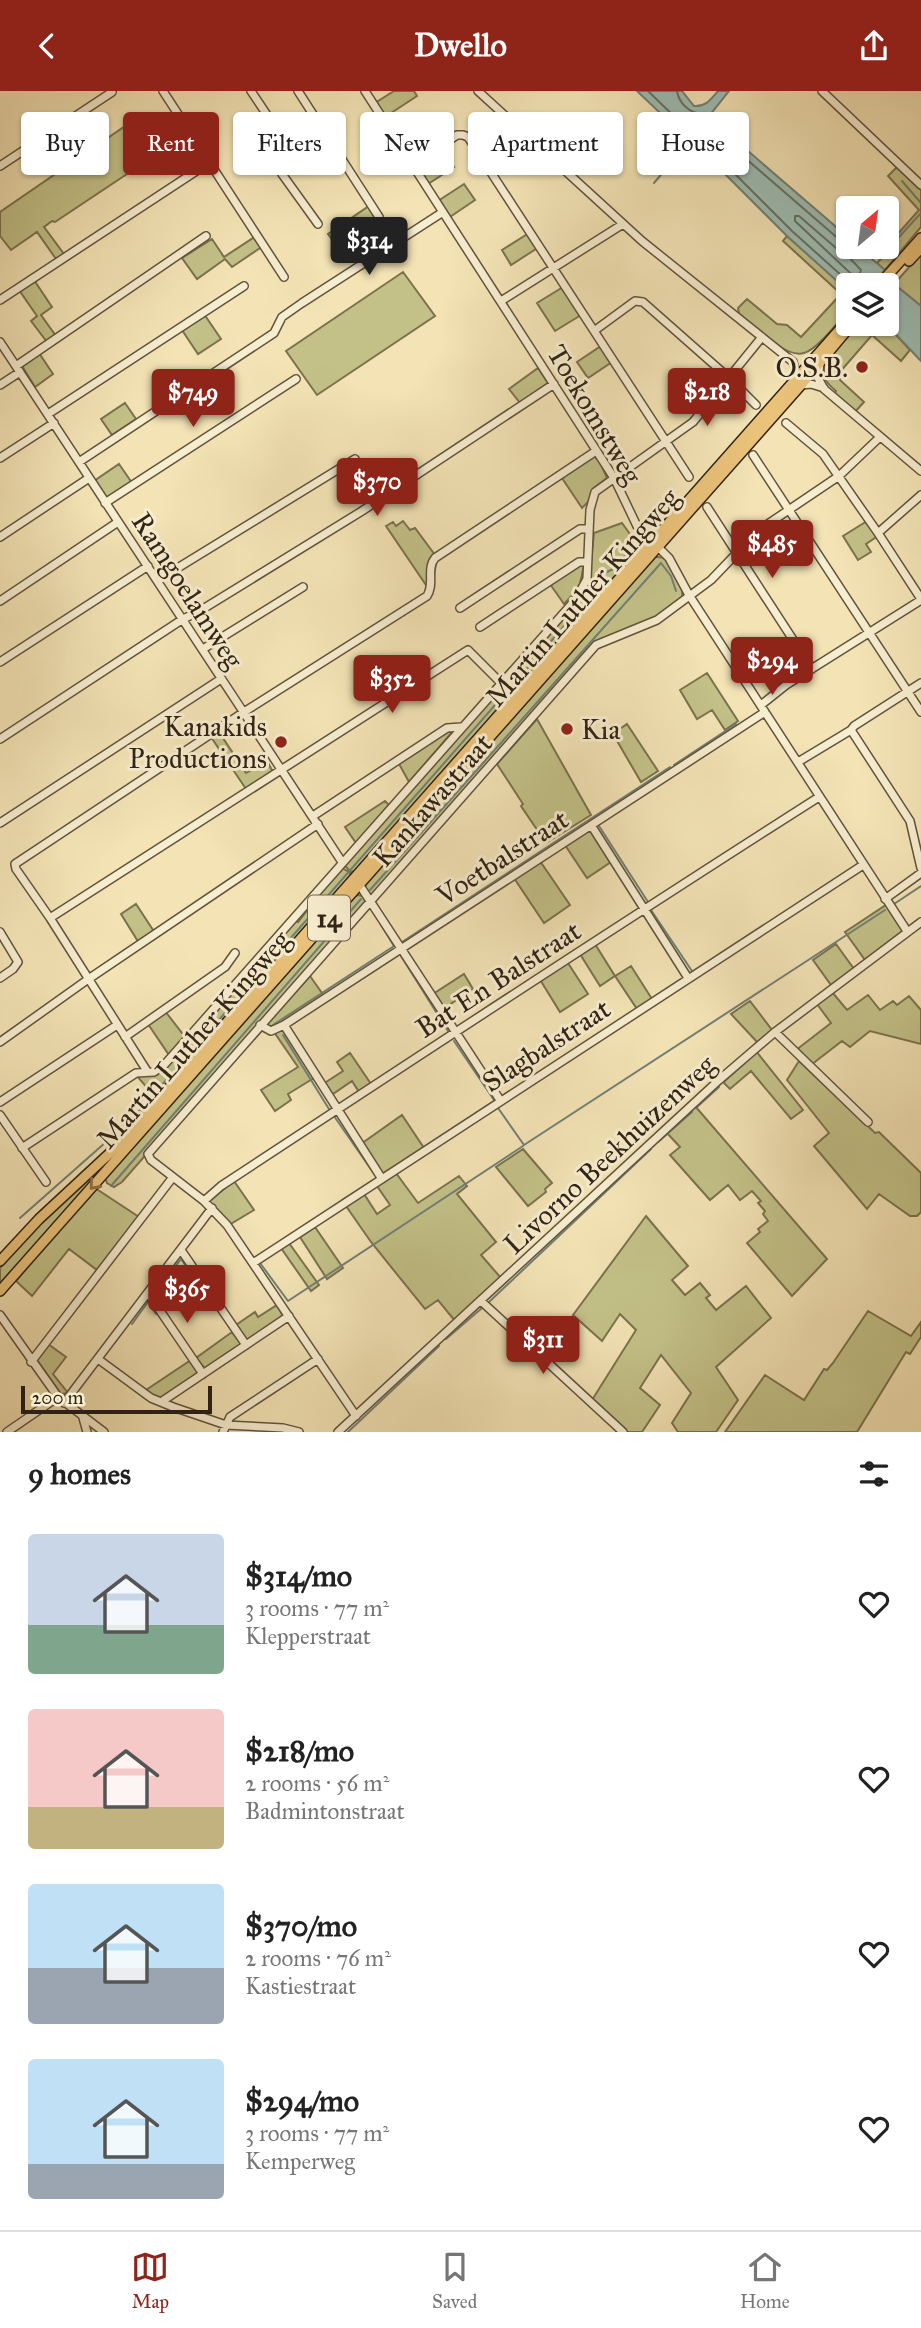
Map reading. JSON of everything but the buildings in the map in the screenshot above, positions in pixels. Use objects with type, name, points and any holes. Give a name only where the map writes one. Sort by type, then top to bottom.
[{"type":"main road","points":[[895,273],[921,238]]},
{"type":"main road","points":[[892,273],[921,248]]},
{"type":"main road","name":"14","points":[[816,361],[836,336]]},
{"type":"main road","name":"14","points":[[816,361],[840,336]]},
{"type":"main road","name":"Martin Luther Kingweg","points":[[0,1291],[356,881],[816,361]]},
{"type":"main road","name":"Martin Luther Kingweg","points":[[0,1261],[39,1219],[117,1145],[356,881]]},
{"type":"street","points":[[163,91],[177,112]]},
{"type":"street","points":[[251,91],[289,148],[290,153],[280,163],[282,174],[318,224]]},
{"type":"street","points":[[298,91],[379,217]]},
{"type":"street","name":"Toekomstweg","points":[[365,91],[378,112]]},
{"type":"street","points":[[478,91],[623,224],[793,362],[798,382],[824,389],[921,471]]},
{"type":"street","points":[[0,166],[111,92]]},
{"type":"street","points":[[824,92],[921,185]]},
{"type":"street","points":[[454,137],[468,137],[689,477]]},
{"type":"street","points":[[0,300],[190,175]]},
{"type":"street","points":[[218,175],[284,277]]},
{"type":"street","name":"Toekomstweg","points":[[419,175],[614,478],[637,526],[670,558],[689,595],[907,931]]},
{"type":"street","points":[[79,462],[274,333],[282,317],[302,303],[443,212]]},
{"type":"street","points":[[501,301],[623,224]]},
{"type":"street","points":[[0,385],[18,369],[206,236]]},
{"type":"street","points":[[48,414],[244,286]]},
{"type":"street","points":[[594,331],[635,301],[639,301],[757,405]]},
{"type":"street","points":[[22,1148],[136,1073],[158,1071],[165,1064],[576,599],[587,579],[591,503],[595,492],[693,422],[762,337]]},
{"type":"street","name":"Ramgoelamweg","points":[[0,342],[342,862]]},
{"type":"street","points":[[793,362],[816,361],[818,378],[824,389]]},
{"type":"street","points":[[105,503],[296,379]]},
{"type":"street","points":[[0,739],[183,618],[198,612],[362,511],[554,384]]},
{"type":"street","points":[[0,458],[54,423]]},
{"type":"street","points":[[786,423],[822,454],[839,476],[921,600]]},
{"type":"street","name":"Kankawastraat","points":[[173,1177],[148,1156],[260,1025],[596,645],[657,619],[711,580],[759,530],[839,476],[880,437]]},
{"type":"street","points":[[147,1071],[16,869],[18,860],[427,596],[431,590],[431,564],[439,555],[596,451]]},
{"type":"street","points":[[753,455],[921,712]]},
{"type":"street","points":[[158,580],[355,459]]},
{"type":"street","points":[[0,537],[89,478]]},
{"type":"street","points":[[878,533],[921,495]]},
{"type":"street","points":[[707,507],[812,669]]},
{"type":"street","points":[[0,601],[118,522]]},
{"type":"street","points":[[460,608],[580,529],[589,529]]},
{"type":"street","points":[[480,627],[579,562],[587,562]]},
{"type":"street","points":[[0,662],[148,566]]},
{"type":"street","points":[[203,649],[303,587]]},
{"type":"street","name":"Voetbalstraat","points":[[284,1025],[591,825],[763,708],[812,669],[921,600]]},
{"type":"street","points":[[50,918],[468,650],[501,683]]},
{"type":"street","points":[[0,823],[222,679]]},
{"type":"street","points":[[797,762],[921,683]]},
{"type":"street","points":[[313,816],[447,728],[461,727]]},
{"type":"street","points":[[851,730],[909,821],[921,868]]},
{"type":"street","name":"Bat En Balstraat","points":[[204,1201],[221,1186],[454,1032],[819,797]]},
{"type":"street","points":[[0,1042],[87,979],[318,824]]},
{"type":"street","points":[[591,825],[688,978]]},
{"type":"street","name":"Slagbalstraat","points":[[253,1263],[863,865]]},
{"type":"street","points":[[885,899],[921,873]]},
{"type":"street","points":[[356,881],[500,1100]]},
{"type":"street","name":"Livorno Beekhuizenweg","points":[[338,1432],[719,1080],[775,1032],[921,922]]},
{"type":"street","points":[[0,932],[18,962],[0,978]]},
{"type":"street","points":[[125,1037],[225,967],[235,953]]},
{"type":"street","points":[[0,1103],[117,1025]]},
{"type":"street","points":[[260,1025],[271,1031],[284,1025],[382,1179]]},
{"type":"street","points":[[775,1032],[868,1122]]},
{"type":"street","points":[[0,1115],[46,1182]]},
{"type":"street","points":[[31,1362],[173,1177],[212,1208],[253,1263],[356,1416]]},
{"type":"street","points":[[64,1403],[212,1208]]},
{"type":"street","points":[[181,1250],[246,1345]]},
{"type":"street","points":[[148,1293],[203,1374]]},
{"type":"street","points":[[481,1301],[623,1432]]},
{"type":"street","points":[[0,1315],[58,1397],[104,1432]]},
{"type":"street","points":[[161,1402],[289,1316]]},
{"type":"street","points":[[98,1359],[161,1402],[224,1429],[283,1428],[299,1432]]},
{"type":"street","points":[[224,1429],[230,1417],[317,1359]]},
{"type":"street","points":[[7,1432],[58,1397]]},
{"type":"street","points":[[83,1418],[87,1432]]},
{"type":"shaded area","points":[[394,91],[414,91],[417,96],[393,112],[381,112],[375,103]]},
{"type":"shaded area","points":[[123,128],[123,175],[126,175],[44,227],[64,254],[56,259],[37,232],[11,250],[0,236],[0,212],[54,175],[109,175],[109,137]]},
{"type":"shaded area","points":[[897,167],[921,190],[921,227],[900,252],[900,231],[919,210],[888,176]]},
{"type":"shaded area","points":[[423,175],[442,175],[428,184]]},
{"type":"shaded area","points":[[464,184],[475,200],[450,217],[438,201]]},
{"type":"shaded area","points":[[369,206],[378,219],[337,246],[328,234]]},
{"type":"shaded area","points":[[529,233],[539,247],[511,265],[502,250]]},
{"type":"shaded area","points":[[256,236],[263,246],[232,267],[225,259],[197,279],[182,258],[212,239],[224,257]]},
{"type":"shaded area","points":[[787,236],[836,279],[836,289],[783,241]]},
{"type":"shaded area","points":[[921,254],[921,306],[899,288],[899,278]]},
{"type":"shaded area","points":[[881,259],[894,259],[885,270],[877,263]]},
{"type":"shaded area","points":[[403,272],[435,316],[317,395],[286,351]]},
{"type":"shaded area","points":[[34,280],[52,307],[41,315],[56,336],[47,342],[31,321],[37,316],[19,290]]},
{"type":"shaded area","points":[[563,287],[581,315],[555,331],[537,303]]},
{"type":"shaded area","points":[[747,299],[777,324],[787,325],[801,337],[836,299],[836,324],[822,340],[804,353],[788,351],[779,346],[739,314],[738,308]]},
{"type":"shaded area","points":[[204,314],[221,339],[198,354],[182,330]]},
{"type":"shaded area","points":[[848,336],[871,336],[839,373],[840,380],[864,402],[855,412],[825,379],[826,363]]},
{"type":"shaded area","points":[[873,336],[897,336],[910,350],[901,361]]},
{"type":"shaded area","points":[[601,346],[612,362],[588,378],[577,362]]},
{"type":"shaded area","points":[[39,353],[53,374],[35,387],[22,366]]},
{"type":"shaded area","points":[[538,368],[548,383],[520,403],[509,389]]},
{"type":"shaded area","points":[[125,403],[136,419],[112,435],[101,419]]},
{"type":"shaded area","points":[[594,456],[600,462],[607,478],[594,488],[582,508],[562,478]]},
{"type":"shaded area","points":[[119,464],[132,483],[107,498],[94,481]]},
{"type":"shaded area","points":[[403,521],[410,530],[415,528],[435,555],[428,588],[386,526],[393,522],[396,526]]},
{"type":"shaded area","points":[[867,521],[878,536],[866,544],[871,552],[858,560],[843,536]]},
{"type":"shaded area","points":[[622,523],[640,548],[357,870],[351,872],[343,864],[581,597],[589,580],[594,533]]},
{"type":"shaded area","points":[[654,557],[664,558],[671,566],[680,583],[682,597],[654,618],[607,637],[372,896],[369,895],[364,885]]},
{"type":"shaded area","points":[[580,564],[584,565],[579,588],[564,604],[550,584]]},
{"type":"shaded area","points":[[707,673],[738,721],[725,730],[712,710],[697,719],[680,690]]},
{"type":"shaded area","points":[[537,719],[591,815],[546,843],[497,764]]},
{"type":"shaded area","points":[[627,724],[658,771],[641,782],[613,734]]},
{"type":"shaded area","points":[[447,730],[454,730],[409,782],[398,762]]},
{"type":"shaded area","points":[[219,732],[246,773],[267,761],[273,772],[246,789],[211,737]]},
{"type":"shaded area","points":[[385,801],[389,805],[356,843],[345,827]]},
{"type":"shaded area","points":[[590,829],[611,862],[587,878],[565,845]]},
{"type":"shaded area","points":[[540,861],[570,905],[544,923],[514,878]]},
{"type":"shaded area","points":[[341,867],[350,873],[350,877],[156,1098],[136,1075],[157,1075],[295,921],[298,922]]},
{"type":"shaded area","points":[[349,885],[38,1244],[0,1283],[0,1268],[38,1224],[124,1144]]},
{"type":"shaded area","points":[[357,895],[363,896],[366,904],[122,1182],[114,1187],[107,1183],[105,1177]]},
{"type":"shaded area","points":[[136,904],[155,933],[139,943],[121,914]]},
{"type":"shaded area","points":[[886,905],[903,931],[865,960],[845,932]]},
{"type":"shaded area","points":[[595,944],[615,976],[600,986],[580,954]]},
{"type":"shaded area","points":[[836,944],[854,969],[831,985],[813,960]]},
{"type":"shaded area","points":[[566,960],[588,994],[560,1012],[539,978]]},
{"type":"shaded area","points":[[631,966],[652,999],[637,1009],[615,976]]},
{"type":"shaded area","points":[[464,974],[473,989],[443,1009],[433,994]]},
{"type":"shaded area","points":[[310,976],[324,996],[273,1028],[266,1025]]},
{"type":"shaded area","points":[[832,992],[847,1010],[868,995],[880,1010],[893,1001],[897,1005],[909,996],[921,1010],[921,1044],[870,1031],[850,1047],[842,1041],[811,1065],[796,1050],[831,1023],[817,1004]]},
{"type":"shaded area","points":[[750,1001],[772,1030],[758,1043],[731,1014]]},
{"type":"shaded area","points":[[165,1011],[185,1037],[169,1055],[148,1024]]},
{"type":"shaded area","points":[[280,1028],[285,1031],[314,1078],[288,1094],[291,1100],[275,1111],[261,1090],[298,1067],[274,1032]]},
{"type":"shaded area","points":[[756,1051],[803,1110],[791,1119],[751,1071],[730,1089],[724,1083],[727,1076]]},
{"type":"shaded area","points":[[350,1053],[371,1084],[359,1092],[352,1081],[330,1096],[323,1084],[343,1071],[337,1062]]},
{"type":"shaded area","points":[[799,1061],[921,1173],[921,1212],[917,1216],[910,1216],[879,1194],[867,1209],[814,1146],[829,1133],[787,1080]]},
{"type":"shaded area","points":[[695,1106],[827,1259],[792,1296],[747,1243],[768,1221],[763,1214],[765,1211],[758,1203],[761,1201],[752,1191],[740,1200],[728,1185],[710,1200],[670,1155],[680,1147],[666,1132]]},
{"type":"shaded area","points":[[402,1115],[424,1148],[382,1174],[361,1144]]},
{"type":"shaded area","points":[[523,1149],[552,1183],[545,1189],[546,1192],[528,1206],[496,1167]]},
{"type":"shaded area","points":[[396,1173],[418,1203],[459,1176],[467,1186],[457,1194],[496,1242],[481,1255],[501,1278],[455,1321],[438,1300],[425,1309],[346,1206],[364,1194],[377,1214],[390,1205],[377,1186]]},
{"type":"shaded area","points":[[234,1181],[254,1210],[229,1225],[209,1201]]},
{"type":"shaded area","points":[[95,1188],[139,1217],[97,1270],[69,1249],[32,1296],[16,1281]]},
{"type":"shaded area","points":[[646,1216],[688,1266],[672,1280],[685,1295],[700,1283],[710,1295],[706,1298],[716,1310],[746,1286],[771,1318],[716,1367],[738,1400],[716,1432],[678,1432],[672,1423],[691,1393],[661,1355],[640,1388],[660,1405],[642,1432],[626,1432],[592,1400],[636,1330],[620,1314],[602,1341],[573,1315]]},
{"type":"shaded area","points":[[315,1227],[343,1268],[327,1279],[300,1237]]},
{"type":"shaded area","points":[[289,1243],[319,1285],[311,1291],[281,1248]]},
{"type":"shaded area","points":[[277,1305],[283,1316],[249,1340],[245,1339],[236,1325],[255,1312],[258,1317]]},
{"type":"shaded area","points":[[868,1311],[911,1336],[921,1322],[921,1337],[910,1354],[906,1352],[857,1432],[725,1432],[765,1375],[804,1400]]},
{"type":"shaded area","points":[[232,1332],[241,1343],[240,1347],[205,1369],[196,1358]]},
{"type":"shaded area","points":[[48,1344],[66,1357],[53,1374],[68,1393],[61,1394],[37,1360]]},
{"type":"shaded area","points":[[191,1360],[198,1374],[159,1400],[146,1390]]},
{"type":"water","points":[[637,91],[682,91],[694,106],[698,106],[705,104],[718,91],[729,91],[712,112],[659,112]]},
{"type":"water","points":[[749,152],[836,227],[836,259],[872,259],[885,270],[882,273],[836,273],[836,280],[726,175],[749,175]]},
{"type":"water","points":[[899,288],[921,306],[921,361],[897,336]]},
{"type":"waterway","points":[[654,183],[661,175]]},
{"type":"waterway","points":[[902,181],[921,203]]},
{"type":"waterway","points":[[900,236],[921,213]]},
{"type":"waterway","points":[[20,1218],[132,1119],[588,599],[597,577],[615,568],[637,541]]},
{"type":"waterway","points":[[370,890],[661,563],[671,576],[676,591]]},
{"type":"waterway","points":[[674,765],[736,724]]},
{"type":"waterway","points":[[402,942],[670,767]]},
{"type":"waterway","points":[[599,826],[648,902]]},
{"type":"waterway","points":[[894,904],[921,886]]},
{"type":"waterway","points":[[111,1186],[361,899]]},
{"type":"waterway","points":[[651,910],[692,971]]},
{"type":"waterway","points":[[498,1108],[524,1145],[885,910]]},
{"type":"waterway","points":[[273,1025],[394,946],[380,923]]},
{"type":"waterway","points":[[401,956],[448,1031]]},
{"type":"waterway","points":[[283,1035],[329,1109]]},
{"type":"waterway","points":[[454,1041],[494,1100]]},
{"type":"waterway","points":[[726,1080],[746,1062]]},
{"type":"waterway","points":[[697,1107],[719,1087]]},
{"type":"waterway","points":[[658,1142],[692,1112]]},
{"type":"waterway","points":[[334,1116],[377,1178],[342,1200]]},
{"type":"waterway","points":[[260,1263],[288,1301],[523,1146]]},
{"type":"waterway","points":[[489,1302],[651,1149]]},
{"type":"waterway","points":[[154,1294],[181,1259],[198,1283]]},
{"type":"waterway","points":[[132,1324],[148,1302],[156,1314]]},
{"type":"waterway","points":[[446,1339],[482,1308]]},
{"type":"waterway","points":[[348,1432],[439,1346]]},
{"type":"place","name":"O.S.B.","points":[[862,367]]},
{"type":"place","name":"Kia","points":[[567,729]]},
{"type":"place","name":"Kanakids Productions","points":[[281,742]]}]
